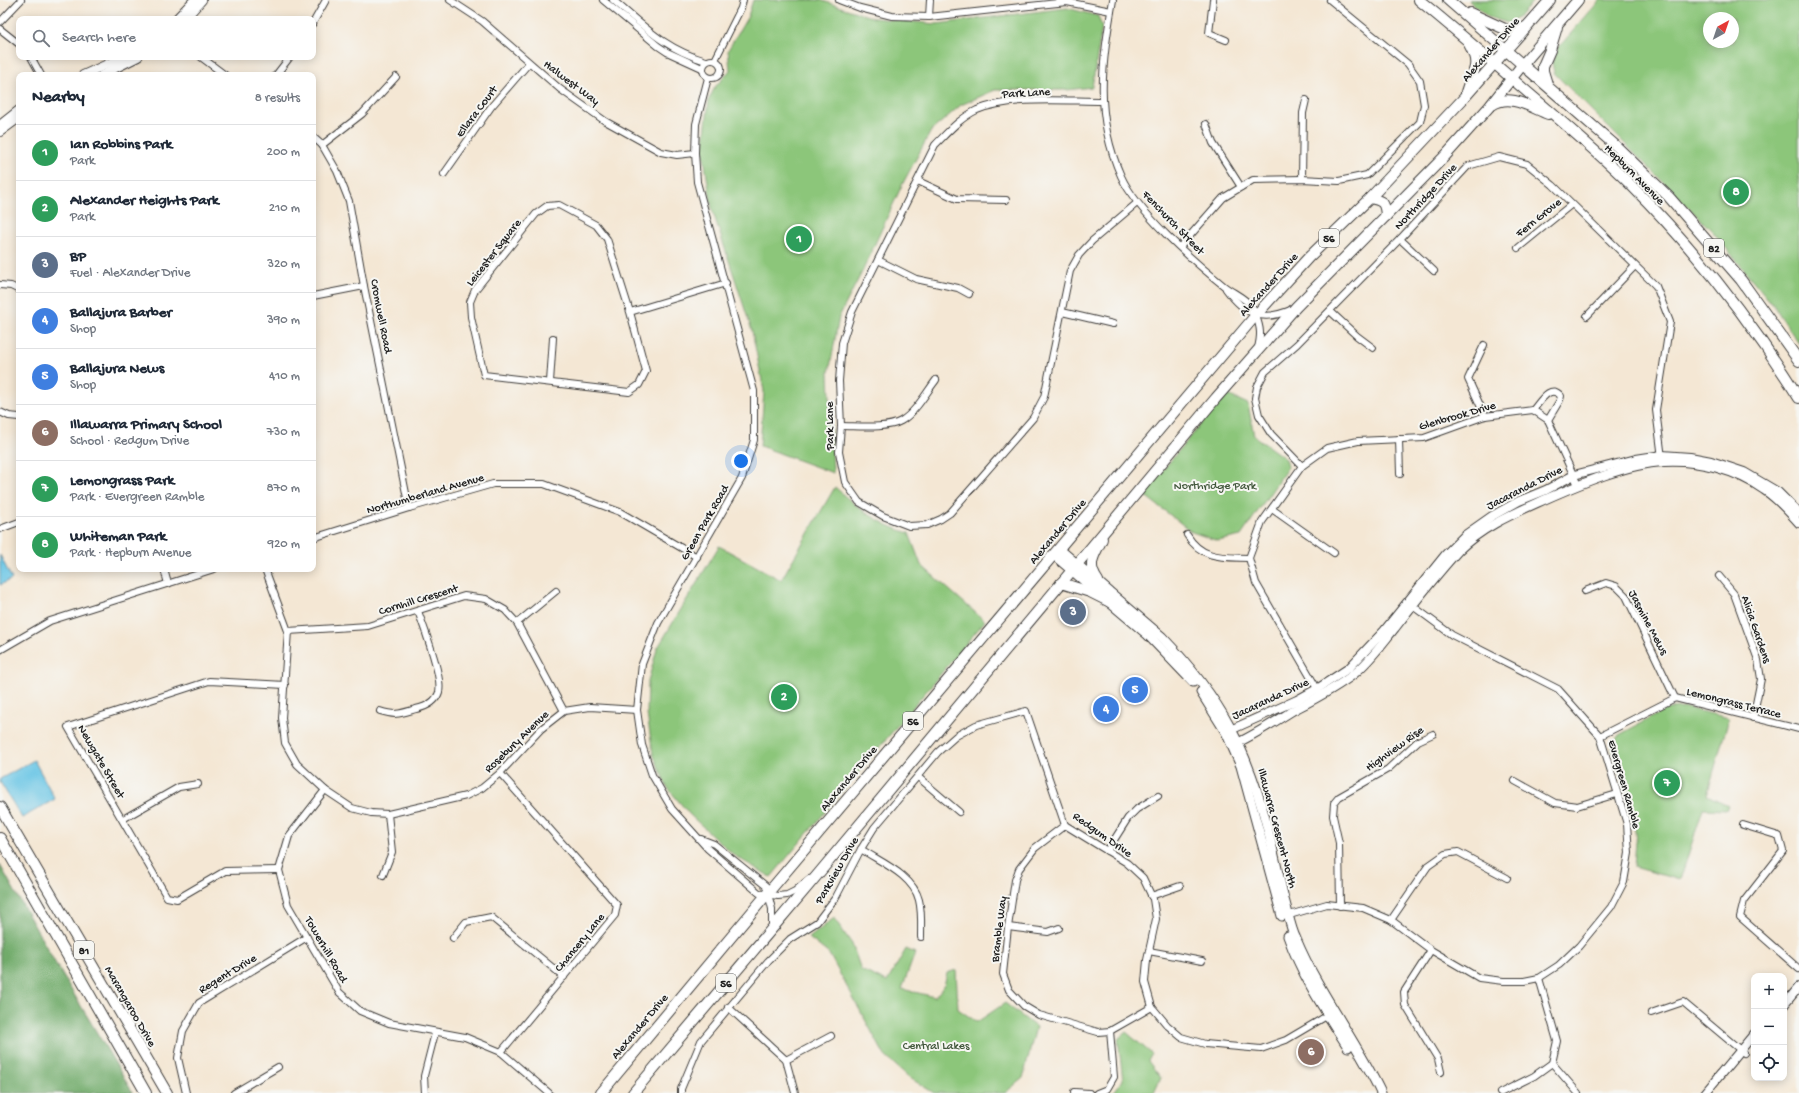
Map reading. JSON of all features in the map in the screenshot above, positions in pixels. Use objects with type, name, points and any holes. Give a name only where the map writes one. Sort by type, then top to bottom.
[{"type":"main road","name":"Hepburn Avenue","points":[[1419,0],[1495,63],[1631,185],[1694,254],[1746,320],[1799,398]]},
{"type":"main road","name":"Hepburn Avenue","points":[[1448,0],[1507,49],[1643,171],[1694,224],[1749,291],[1799,361]]},
{"type":"main road","name":"Alexander Drive","points":[[601,1093],[1256,315],[1309,257],[1370,198],[1464,98],[1550,0]]},
{"type":"main road","name":"56","points":[[633,1093],[1216,398],[1296,307],[1446,155],[1489,107],[1523,64],[1578,0]]},
{"type":"main road","points":[[1459,8],[1506,30],[1513,31],[1527,27]]},
{"type":"main road","points":[[1547,85],[1543,66],[1550,50],[1558,23]]},
{"type":"main road","points":[[1464,98],[1476,66],[1474,53],[1466,38]]},
{"type":"main road","points":[[1489,107],[1496,102],[1511,99],[1556,117]]},
{"type":"main road","points":[[1370,198],[1380,200],[1385,205],[1386,216]]},
{"type":"main road","points":[[1098,581],[1092,573],[1092,564],[1107,528]]},
{"type":"main road","name":"Illawarra Crescent North","points":[[1057,552],[1098,581],[1145,622],[1176,652],[1215,700],[1235,744],[1254,780],[1285,916],[1331,1013],[1376,1093]]},
{"type":"main road","name":"Illawarra Crescent North","points":[[1075,566],[1110,602],[1147,634],[1192,681],[1229,731]]},
{"type":"main road","points":[[1061,583],[1085,590],[1110,602]]},
{"type":"main road","name":"Marangaroo Drive","points":[[0,807],[167,1093]]},
{"type":"main road","name":"81","points":[[0,838],[146,1093]]},
{"type":"main road","name":"Illawarra Crescent North","points":[[1331,1013],[1381,1093]]},
{"type":"main road","points":[[140,1047],[160,1093]]},
{"type":"street","points":[[0,22],[21,0]]},
{"type":"street","points":[[179,16],[194,0]]},
{"type":"street","points":[[188,16],[202,0]]},
{"type":"street","points":[[316,18],[326,0]]},
{"type":"street","name":"Halwest Way","points":[[450,0],[482,21],[560,89],[605,120],[661,152],[677,155],[695,153]]},
{"type":"street","points":[[603,0],[658,46],[674,56],[702,68]]},
{"type":"street","points":[[613,0],[669,46],[688,55],[706,61],[715,60]]},
{"type":"street","points":[[715,60],[743,0]]},
{"type":"street","points":[[839,0],[860,8],[892,16],[929,17],[981,12],[1027,3],[1067,2],[1111,10]]},
{"type":"street","points":[[929,17],[930,0]]},
{"type":"street","name":"Fenchurch Street","points":[[1113,0],[1102,77],[1102,101],[1108,142],[1122,177],[1137,203],[1180,247],[1225,287],[1254,308],[1261,332],[1257,351]]},
{"type":"street","points":[[1213,0],[1209,33],[1226,40]]},
{"type":"street","points":[[1180,247],[1223,198],[1253,180],[1302,179],[1339,181],[1367,175],[1420,122],[1424,105],[1420,80],[1408,64],[1330,0]]},
{"type":"street","points":[[0,29],[16,42]]},
{"type":"street","points":[[32,60],[39,72]]},
{"type":"street","points":[[90,72],[116,60]]},
{"type":"street","points":[[108,72],[132,60]]},
{"type":"street","points":[[205,60],[222,72]]},
{"type":"street","points":[[278,72],[288,60]]},
{"type":"street","points":[[706,61],[702,68],[703,73],[708,78],[714,78],[720,72],[721,66],[715,60]]},
{"type":"street","name":"Ellara Court","points":[[444,174],[490,107],[529,63]]},
{"type":"street","points":[[322,145],[362,114],[396,77]]},
{"type":"street","name":"Green Park Road","points":[[708,78],[696,124],[695,153],[697,182],[726,283],[754,391],[754,440],[742,478],[658,623],[642,664],[637,710],[642,745],[652,775],[672,809],[708,849],[759,893],[778,896],[787,894],[819,873]]},
{"type":"street","points":[[1302,179],[1303,113],[1306,100]]},
{"type":"street","name":"Park Lane","points":[[1102,101],[1006,102],[977,110],[955,125],[935,145],[852,312],[842,343],[839,381],[841,426],[839,452],[845,482],[859,502],[883,516],[909,526],[927,525],[950,513],[1033,418],[1044,397],[1070,271],[1079,255],[1092,241],[1137,203]]},
{"type":"street","points":[[0,125],[16,112]]},
{"type":"street","points":[[0,132],[16,120]]},
{"type":"street","points":[[1206,124],[1213,143],[1241,187]]},
{"type":"street","name":"Cromwell Road","points":[[316,139],[322,145],[337,171],[349,201],[364,286],[409,508]]},
{"type":"street","name":"Northridge Drive","points":[[1302,466],[1271,434],[1259,415],[1255,398],[1257,387],[1265,372],[1297,344],[1330,311],[1468,166],[1499,157],[1527,164],[1572,204],[1656,286],[1670,322],[1656,410],[1662,458]]},
{"type":"street","points":[[918,181],[957,199],[1006,200]]},
{"type":"street","name":"Fern Grove","points":[[1518,248],[1572,204]]},
{"type":"street","name":"Leicester Square","points":[[559,205],[596,225],[607,239],[630,312],[646,371],[639,386],[629,392],[550,382],[484,376],[471,317],[470,302],[475,290],[536,214],[547,206],[559,205]]},
{"type":"street","points":[[1400,239],[1434,271]]},
{"type":"street","points":[[878,260],[916,279],[958,288],[968,294]]},
{"type":"street","points":[[1587,316],[1635,266]]},
{"type":"street","points":[[630,312],[726,283]]},
{"type":"street","points":[[0,285],[11,286],[16,288]]},
{"type":"street","points":[[316,295],[364,286]]},
{"type":"street","points":[[1256,315],[1274,316],[1296,307]]},
{"type":"street","points":[[1330,311],[1357,336],[1373,348]]},
{"type":"street","points":[[1062,312],[1113,324]]},
{"type":"street","points":[[550,382],[553,338]]},
{"type":"street","points":[[1484,345],[1468,379],[1485,416]]},
{"type":"street","points":[[841,426],[885,425],[900,422],[909,415],[936,380]]},
{"type":"street","points":[[1548,420],[1560,400],[1561,396],[1558,392],[1552,391],[1547,393],[1533,410],[1548,420],[1578,485]]},
{"type":"street","name":"Glenbrook Drive","points":[[1250,558],[1262,522],[1302,466],[1327,448],[1358,442],[1424,438],[1485,416],[1533,410]]},
{"type":"street","points":[[0,412],[9,416],[16,417]]},
{"type":"street","points":[[1399,439],[1400,474]]},
{"type":"street","name":"Jacaranda Drive","points":[[1235,744],[1319,692],[1353,674],[1372,657],[1456,543],[1478,525],[1519,501],[1546,490],[1574,475],[1624,462],[1662,458],[1711,461],[1744,472],[1778,492],[1799,513]]},
{"type":"street","name":"Jacaranda Drive","points":[[1410,604],[1459,551],[1480,533],[1509,516],[1578,485],[1662,458],[1703,465],[1726,471],[1749,481],[1765,490],[1784,506],[1799,523]]},
{"type":"street","name":"Northumberland Avenue","points":[[316,537],[493,484],[544,484],[620,512],[697,557]]},
{"type":"street","points":[[1272,509],[1334,553]]},
{"type":"street","points":[[0,529],[16,523]]},
{"type":"street","points":[[1187,535],[1192,544],[1198,549],[1213,556],[1250,558],[1256,584],[1319,692]]},
{"type":"street","points":[[165,572],[168,584]]},
{"type":"street","points":[[0,650],[50,621],[205,572]]},
{"type":"street","name":"Rosebury Avenue","points":[[267,572],[288,631],[282,718],[285,743],[297,764],[325,790],[352,808],[371,813],[388,814],[466,796],[482,788],[500,773],[541,729],[564,711],[590,707],[637,710]]},
{"type":"street","name":"Alicia Gardens","points":[[1719,576],[1734,594],[1758,660],[1761,679],[1753,718]]},
{"type":"street","name":"Jasmine Mews","points":[[1585,591],[1606,583],[1616,586],[1626,596],[1675,698]]},
{"type":"street","points":[[517,623],[556,591]]},
{"type":"street","name":"Cornhill Crescent","points":[[288,631],[368,626],[464,596],[486,599],[505,610],[517,623],[564,711]]},
{"type":"street","name":"Evergreen Ramble","points":[[1285,916],[1327,904],[1363,908],[1391,920],[1431,950],[1479,978],[1524,981],[1539,978],[1559,965],[1580,946],[1612,907],[1624,882],[1629,853],[1627,824],[1600,736],[1558,689],[1452,635],[1410,604]]},
{"type":"street","points":[[380,711],[394,715],[422,708],[433,701],[439,692],[439,679],[418,611]]},
{"type":"street","name":"Newgate Street","points":[[279,870],[224,871],[176,899],[167,897],[123,819],[68,727],[210,681],[285,685]]},
{"type":"street","name":"Jacaranda Drive","points":[[1229,731],[1319,692]]},
{"type":"street","name":"Lemongrass Terrace","points":[[1600,736],[1675,698],[1799,729]]},
{"type":"street","name":"Parkview Drive","points":[[681,1093],[700,1041],[768,961],[790,939],[816,922],[836,897],[861,849],[874,828],[938,752],[956,736],[976,725],[1026,711]]},
{"type":"street","name":"Redgum Drive","points":[[1026,711],[1065,825],[1127,863],[1143,878],[1151,896],[1156,919],[1149,951],[1145,982],[1152,1007],[1167,1025],[1181,1037],[1205,1044],[1260,1048],[1286,1040],[1331,1013]]},
{"type":"street","name":"Highview Rise","points":[[1340,906],[1339,843],[1333,816],[1334,803],[1339,797],[1388,769],[1418,741],[1433,734]]},
{"type":"street","name":"Chancery Lane","points":[[500,773],[618,905],[615,914],[501,1052]]},
{"type":"street","points":[[918,777],[959,812]]},
{"type":"street","points":[[1515,780],[1555,803],[1577,806],[1617,794]]},
{"type":"street","points":[[123,819],[179,786],[198,784]]},
{"type":"street","points":[[279,870],[289,836],[325,790]]},
{"type":"street","points":[[1107,851],[1128,818],[1137,808],[1158,796]]},
{"type":"street","points":[[383,875],[392,852],[388,814]]},
{"type":"street","name":"Bramble Way","points":[[1065,825],[1035,848],[1019,869],[1015,880],[1003,974],[1009,990],[1024,1006],[1038,1015],[1098,1032],[1110,1031]]},
{"type":"street","points":[[1743,825],[1779,836],[1783,851],[1744,901],[1740,917],[1799,969]]},
{"type":"street","name":"Green Park Road","points":[[700,839],[714,844],[766,886],[772,909],[772,928]]},
{"type":"street","points":[[861,849],[901,875],[910,884],[918,898],[921,913],[921,937]]},
{"type":"street","points":[[1391,920],[1428,866],[1445,854],[1458,852],[1507,878]]},
{"type":"street","name":"Towerhill Road","points":[[279,870],[288,905],[339,992],[360,1011],[389,1023],[465,1037],[501,1052],[549,1093]]},
{"type":"street","points":[[1151,896],[1180,886]]},
{"type":"street","points":[[452,938],[466,922],[491,917],[564,977]]},
{"type":"street","points":[[1008,927],[1048,932],[1059,928]]},
{"type":"street","name":"Regent Drive","points":[[186,1093],[178,1058],[183,1031],[200,1003],[307,937]]},
{"type":"street","points":[[1431,950],[1404,992],[1405,1005],[1438,1059],[1441,1072]]},
{"type":"street","points":[[1149,951],[1202,961]]},
{"type":"street","points":[[1500,1093],[1534,1076],[1552,1063],[1557,1041],[1539,978]]},
{"type":"street","points":[[1787,994],[1799,980]]},
{"type":"street","points":[[1787,1002],[1799,988]]},
{"type":"street","points":[[1650,1012],[1683,1002],[1742,1052]]},
{"type":"street","points":[[1097,1093],[1107,1089],[1114,1077],[1110,1031],[1152,1007]]},
{"type":"street","points":[[728,1008],[786,1060],[795,1093]]},
{"type":"street","points":[[425,1093],[424,1076],[435,1032]]},
{"type":"street","points":[[786,1060],[831,1036]]},
{"type":"street","points":[[1711,1093],[1751,1038]]},
{"type":"street","points":[[1705,1093],[1751,1044]]},
{"type":"street","points":[[1552,1063],[1578,1093]]},
{"type":"street","points":[[234,1093],[278,1067]]},
{"type":"street","points":[[1074,1092],[1089,1093]]},
{"type":"green space","points":[[753,0],[820,0],[874,18],[936,24],[1067,8],[1098,16],[1102,27],[1092,87],[1067,90],[995,90],[961,105],[931,131],[902,185],[863,270],[839,317],[829,373],[833,473],[760,446],[764,391],[752,331],[712,209],[703,151],[709,99],[715,87],[730,70],[728,50],[748,16]]},
{"type":"green space","points":[[1468,0],[1534,0],[1521,15],[1508,23],[1488,17]]},
{"type":"green space","points":[[1600,0],[1799,0],[1799,344],[1774,306],[1712,231],[1554,73],[1552,62],[1558,48]]},
{"type":"green space","name":"Northridge Park","points":[[1226,394],[1248,404],[1254,436],[1286,459],[1288,467],[1241,536],[1218,541],[1192,532],[1143,494]]},
{"type":"green space","points":[[835,487],[851,502],[878,520],[898,530],[909,533],[921,565],[985,621],[771,877],[735,856],[690,815],[667,787],[653,754],[647,714],[648,681],[657,649],[719,546],[781,580]]},
{"type":"green space","points":[[1687,708],[1729,718],[1707,795],[1728,805],[1726,810],[1703,809],[1680,880],[1634,867],[1636,841],[1633,812],[1612,749],[1613,743],[1619,735],[1667,709]]},
{"type":"green space","points":[[0,865],[56,964],[133,1093],[0,1093]]},
{"type":"green space","name":"Central Lakes","points":[[834,918],[852,944],[861,970],[887,982],[906,949],[915,953],[902,989],[935,997],[944,986],[947,973],[956,970],[958,1009],[977,1022],[1005,1003],[1036,1027],[1023,1078],[1005,1093],[934,1093],[910,1078],[885,1056],[829,954],[809,938]]},
{"type":"green space","points":[[1126,1032],[1152,1054],[1148,1061],[1161,1078],[1154,1093],[1113,1093],[1123,1080],[1118,1039]]},
{"type":"water","points":[[0,555],[12,579],[0,585]]},
{"type":"water","points":[[34,760],[55,799],[22,818],[0,782],[0,779]]},
{"type":"place","name":"Whiteman Park","points":[[1736,192]]},
{"type":"place","name":"Ian Robbins Park","points":[[799,239]]},
{"type":"place","name":"BP","points":[[1073,612]]},
{"type":"place","name":"Ballajura News","points":[[1135,690]]},
{"type":"place","name":"Alexander Heights Park","points":[[784,697]]},
{"type":"place","name":"Ballajura Barber","points":[[1106,709]]},
{"type":"place","name":"Lemongrass Park","points":[[1667,783]]},
{"type":"place","name":"Illawarra Primary School","points":[[1311,1052]]}]
